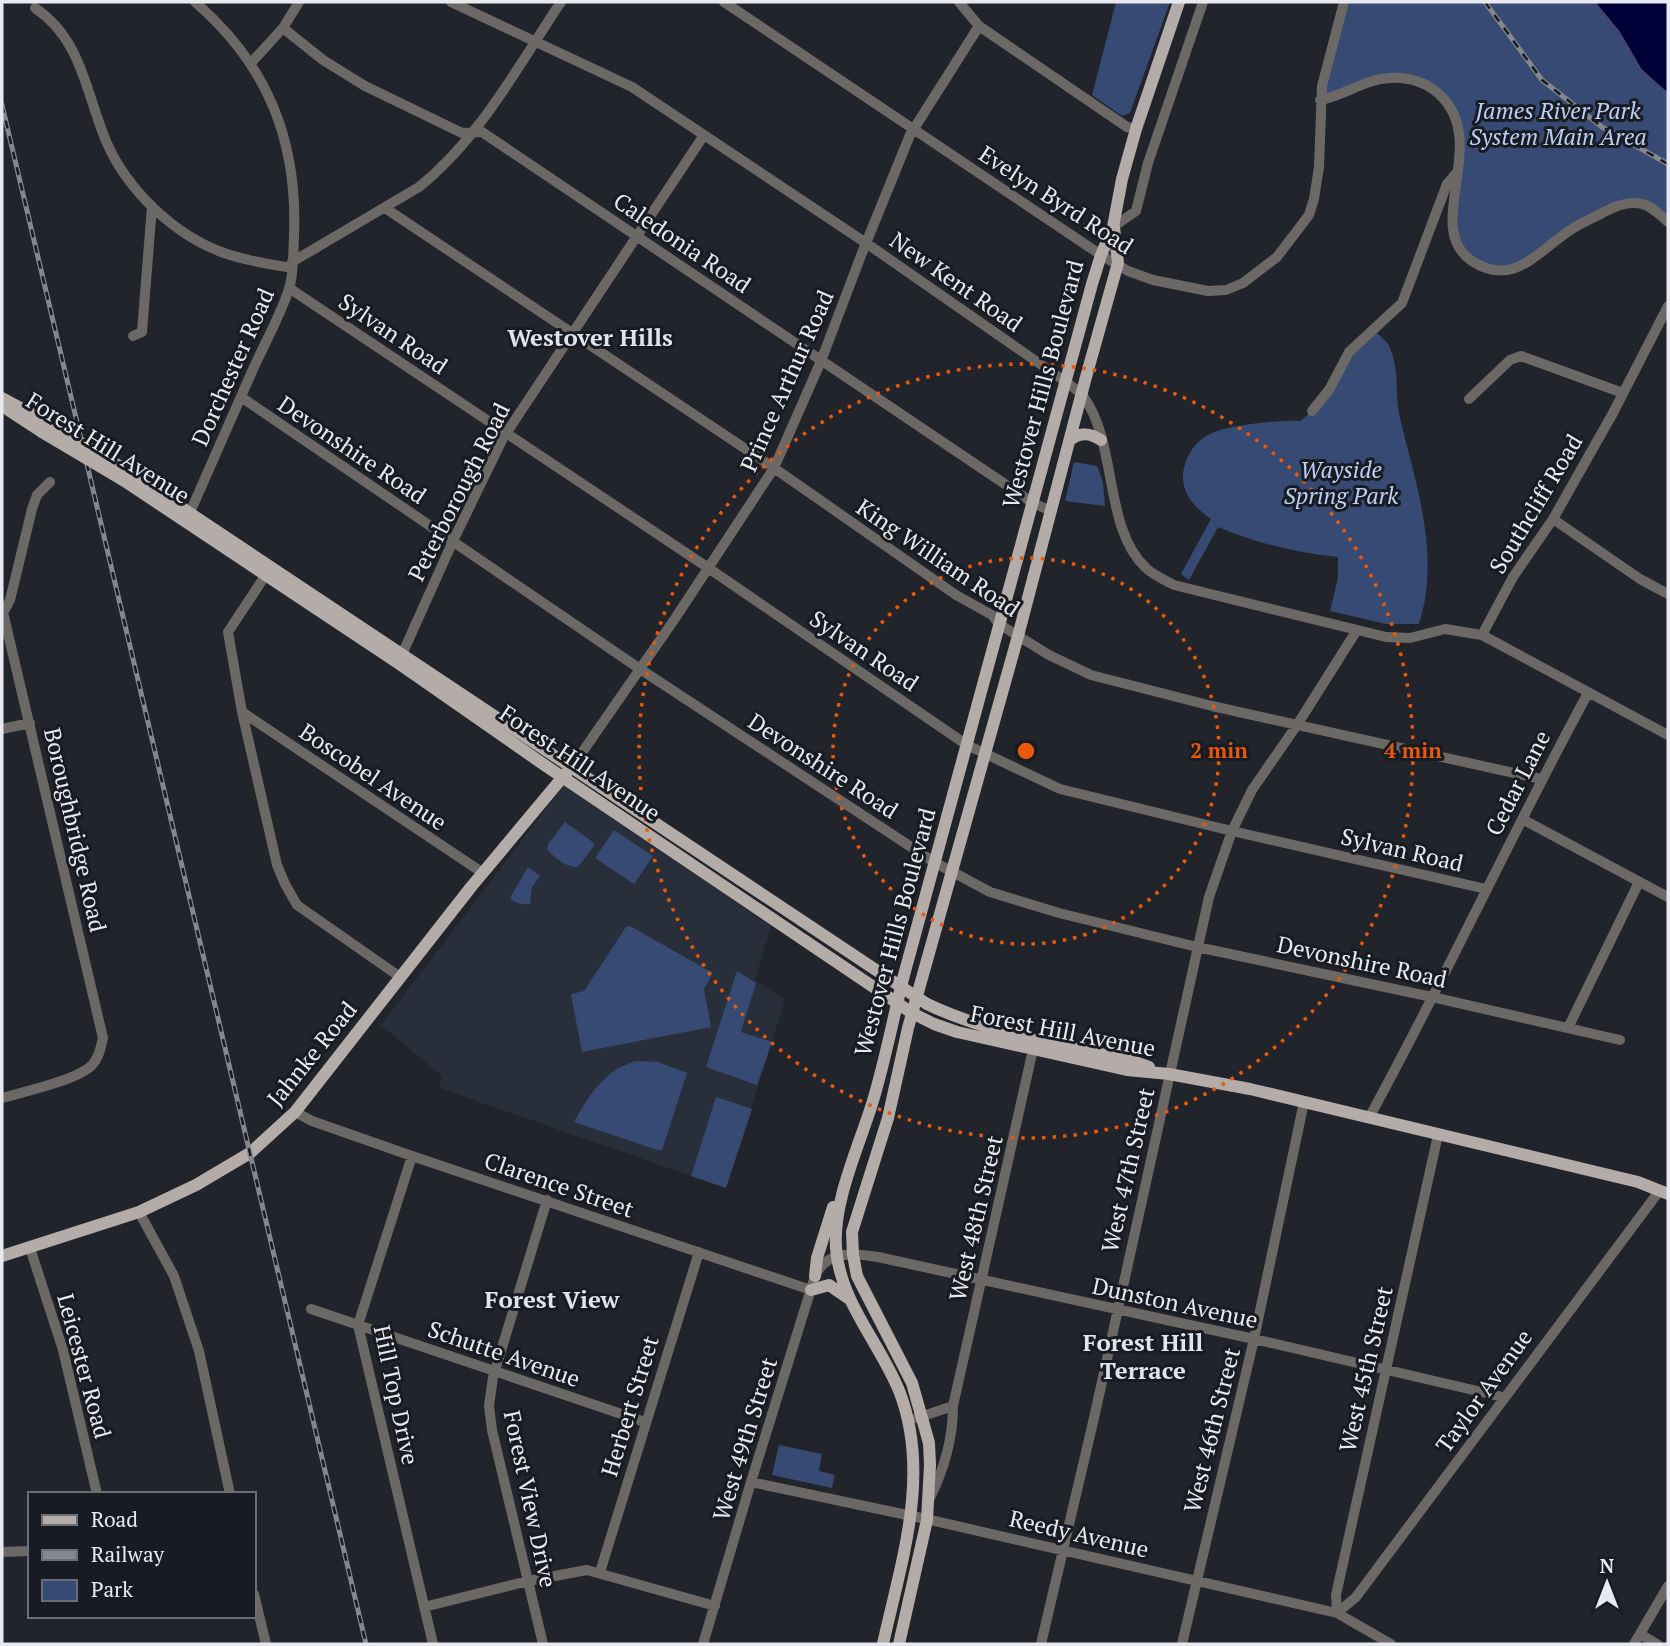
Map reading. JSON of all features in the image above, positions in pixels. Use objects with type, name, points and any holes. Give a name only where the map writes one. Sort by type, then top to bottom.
[{"type":"main road","name":"Westover Hills Boulevard","points":[[883,1644],[910,1516],[915,1468],[908,1420],[900,1392],[850,1300],[842,1279],[837,1256],[836,1224],[876,1090],[934,862],[1101,255],[1114,227],[1122,179],[1136,129],[1179,2]]},
{"type":"main road","name":"Westover Hills Boulevard","points":[[899,1644],[927,1520],[929,1443],[912,1384],[861,1286],[853,1255],[854,1226],[888,1118],[916,998],[1018,636],[1118,264],[1114,227]]},
{"type":"main road","name":"Forest Hill Avenue","points":[[2,398],[120,466],[188,516],[400,659],[562,777],[912,1013],[944,1028],[1035,1044]]},
{"type":"main road","name":"Forest Hill Avenue","points":[[2,406],[123,480],[188,516]]},
{"type":"main road","points":[[1070,440],[1077,435],[1087,434],[1101,440]]},
{"type":"main road","name":"Forest Hill Avenue","points":[[400,659],[572,766],[916,998],[956,1017],[1035,1044],[1127,1070],[1169,1074],[1370,1116],[1438,1135],[1638,1182],[1664,1192]]},
{"type":"main road","name":"Jahnke Road","points":[[2,1255],[139,1212],[195,1185],[250,1153],[295,1112],[400,976],[572,766]]},
{"type":"main road","points":[[816,1276],[817,1258],[831,1213],[846,1186]]},
{"type":"main road","points":[[811,1290],[829,1285],[850,1300]]},
{"type":"street","name":"Dorchester Road","points":[[188,516],[289,288],[295,205],[294,180],[287,144],[276,113],[250,63],[211,15],[195,2]]},
{"type":"street","points":[[250,63],[283,29],[299,2]]},
{"type":"street","name":"New Kent Road","points":[[451,2],[622,81],[866,243],[1066,382],[1083,396],[1097,424],[1121,525],[1129,544],[1146,568],[1174,585],[1386,637],[1410,638],[1445,629],[1482,635],[1668,734]]},
{"type":"street","points":[[35,8],[48,16],[71,44],[106,140],[118,164],[152,206],[173,225],[222,253],[247,260],[292,265],[419,187],[438,172],[473,132],[561,2]]},
{"type":"street","name":"Evelyn Byrd Road","points":[[724,2],[1101,255],[1128,271],[1164,283],[1208,291],[1226,290],[1243,283],[1277,257],[1309,215],[1319,167],[1320,100],[1344,2]]},
{"type":"street","points":[[959,2],[979,26],[1127,127],[1136,129]]},
{"type":"street","name":"Westover Hills Boulevard","points":[[1114,227],[1136,211],[1148,163],[1203,2]]},
{"type":"street","name":"Prince Arthur Road","points":[[572,766],[709,569],[774,468],[821,361],[913,129],[979,26]]},
{"type":"street","name":"Caledonia Road","points":[[283,29],[323,60],[365,86],[462,133],[482,132],[1033,503],[1051,511]]},
{"type":"street","points":[[1320,100],[1337,97],[1378,79],[1399,78],[1423,84],[1436,92],[1453,111],[1460,132],[1459,170],[1451,221],[1455,239],[1467,257],[1483,268],[1504,272],[1525,264],[1570,230],[1613,207],[1629,203],[1649,207],[1668,222]]},
{"type":"street","name":"Peterborough Road","points":[[400,659],[453,541],[506,433],[704,135]]},
{"type":"street","points":[[1312,411],[1329,390],[1349,352],[1402,303],[1447,184],[1459,170]]},
{"type":"street","points":[[133,336],[142,332],[152,206]]},
{"type":"street","name":"King William Road","points":[[385,208],[774,468],[956,595],[992,615],[999,624],[1049,655],[1091,675],[1212,706],[1541,779]]},
{"type":"street","name":"Sylvan Road","points":[[289,288],[985,755],[1059,789],[1486,889]]},
{"type":"street","name":"Southcliff Road","points":[[1482,635],[1513,577],[1553,519],[1668,306]]},
{"type":"street","points":[[1469,399],[1510,360],[1521,356],[1623,393]]},
{"type":"street","name":"Devonshire Road","points":[[241,397],[640,668],[934,862],[990,892],[1197,947],[1620,1040]]},
{"type":"street","name":"Boroughbridge Road","points":[[2,1098],[54,1083],[85,1070],[98,1056],[103,1038],[2,611],[10,600],[37,495],[51,482]]},
{"type":"street","points":[[1553,519],[1640,579],[1668,594]]},
{"type":"street","points":[[268,570],[229,632],[242,712],[277,865],[297,905],[400,976]]},
{"type":"street","name":"West 47th Street","points":[[1041,1644],[1094,1418],[1209,897],[1232,831],[1252,790],[1357,630]]},
{"type":"street","name":"Cedar Lane","points":[[1370,1116],[1433,997],[1541,779],[1588,693]]},
{"type":"street","name":"Boscobel Avenue","points":[[242,712],[483,873]]},
{"type":"street","points":[[2,729],[30,723]]},
{"type":"street","points":[[1521,819],[1668,897]]},
{"type":"street","points":[[1568,1028],[1639,882]]},
{"type":"street","name":"West 48th Street","points":[[929,1501],[942,1469],[953,1406],[1035,1044]]},
{"type":"street","name":"West 46th Street","points":[[1182,1644],[1254,1339],[1304,1102]]},
{"type":"street","name":"Clarence Street","points":[[295,1112],[312,1121],[412,1156],[811,1290]]},
{"type":"street","name":"West 45th Street","points":[[1337,1613],[1336,1595],[1438,1135]]},
{"type":"street","name":"Hill Top Drive","points":[[412,1156],[358,1325],[433,1644]]},
{"type":"street","name":"Taylor Avenue","points":[[1337,1613],[1356,1597],[1503,1397],[1664,1192]]},
{"type":"street","name":"Forest View Drive","points":[[543,1644],[492,1430],[489,1406],[495,1371],[547,1200]]},
{"type":"street","points":[[139,1212],[174,1276],[199,1351],[230,1492]]},
{"type":"street","name":"Leicester Road","points":[[30,1248],[63,1350],[97,1492]]},
{"type":"street","name":"Herbert Street","points":[[600,1572],[699,1252]]},
{"type":"street","name":"Dunston Avenue","points":[[837,1256],[882,1257],[1503,1397]]},
{"type":"street","name":"West 49th Street","points":[[704,1644],[811,1290],[825,1261],[837,1256]]},
{"type":"street","name":"Schutte Avenue","points":[[311,1309],[645,1422]]},
{"type":"street","points":[[908,1420],[953,1406]]},
{"type":"street","name":"Reedy Avenue","points":[[751,1482],[1337,1613],[1391,1644]]},
{"type":"street","points":[[2,1552],[28,1551]]},
{"type":"street","points":[[424,1607],[528,1581],[587,1570],[715,1606]]},
{"type":"street","points":[[1634,1644],[1668,1586]]},
{"type":"street","points":[[256,1602],[266,1644]]},
{"type":"street","points":[[1640,1634],[1657,1644]]},
{"type":"shaded area","points":[[1594,2],[1668,2],[1668,94],[1641,70],[1619,32]]},
{"type":"shaded area","points":[[564,785],[771,926],[755,980],[785,1000],[726,1188],[439,1088],[442,1076],[381,1025]]},
{"type":"green space","points":[[1116,2],[1170,2],[1130,113],[1122,116],[1092,95]]},
{"type":"green space","name":"James River Park System Main Area","points":[[1344,2],[1594,2],[1619,32],[1641,70],[1668,94],[1668,222],[1649,207],[1613,207],[1525,264],[1483,268],[1455,239],[1460,132],[1436,92],[1399,78],[1320,100]]},
{"type":"green space","name":"Wayside Spring Park","points":[[1373,329],[1388,344],[1395,363],[1398,408],[1424,520],[1428,572],[1419,624],[1386,624],[1330,611],[1338,578],[1338,557],[1277,546],[1218,527],[1189,580],[1181,574],[1211,519],[1195,506],[1187,495],[1183,482],[1187,457],[1194,447],[1208,435],[1227,428],[1266,422],[1300,421],[1312,411],[1336,367]]},
{"type":"green space","points":[[1074,462],[1097,466],[1103,482],[1105,506],[1065,501]]},
{"type":"green space","points":[[565,822],[594,843],[578,867],[561,862],[547,849]]},
{"type":"green space","points":[[614,830],[653,856],[634,884],[595,858]]},
{"type":"green space","points":[[528,867],[540,876],[532,887],[530,904],[519,904],[510,898]]},
{"type":"green space","points":[[630,926],[713,973],[704,989],[711,1027],[582,1052],[571,994],[584,991],[626,927]]},
{"type":"green space","points":[[737,971],[756,983],[741,1032],[772,1042],[757,1085],[706,1067]]},
{"type":"green space","points":[[640,1061],[658,1062],[687,1073],[662,1150],[574,1122],[590,1096],[620,1067]]},
{"type":"green space","points":[[716,1097],[752,1109],[726,1188],[691,1176]]},
{"type":"green space","points":[[779,1445],[822,1454],[819,1471],[835,1475],[832,1488],[772,1475]]},
{"type":"railway","points":[[1485,2],[1542,80],[1602,127],[1668,164]]},
{"type":"railway","points":[[2,105],[366,1644]]},
{"type":"district","name":"Westover Hills","points":[[590,338]]},
{"type":"district","name":"Forest View","points":[[552,1300]]},
{"type":"district","name":"Forest Hill Terrace","points":[[1143,1357]]}]
